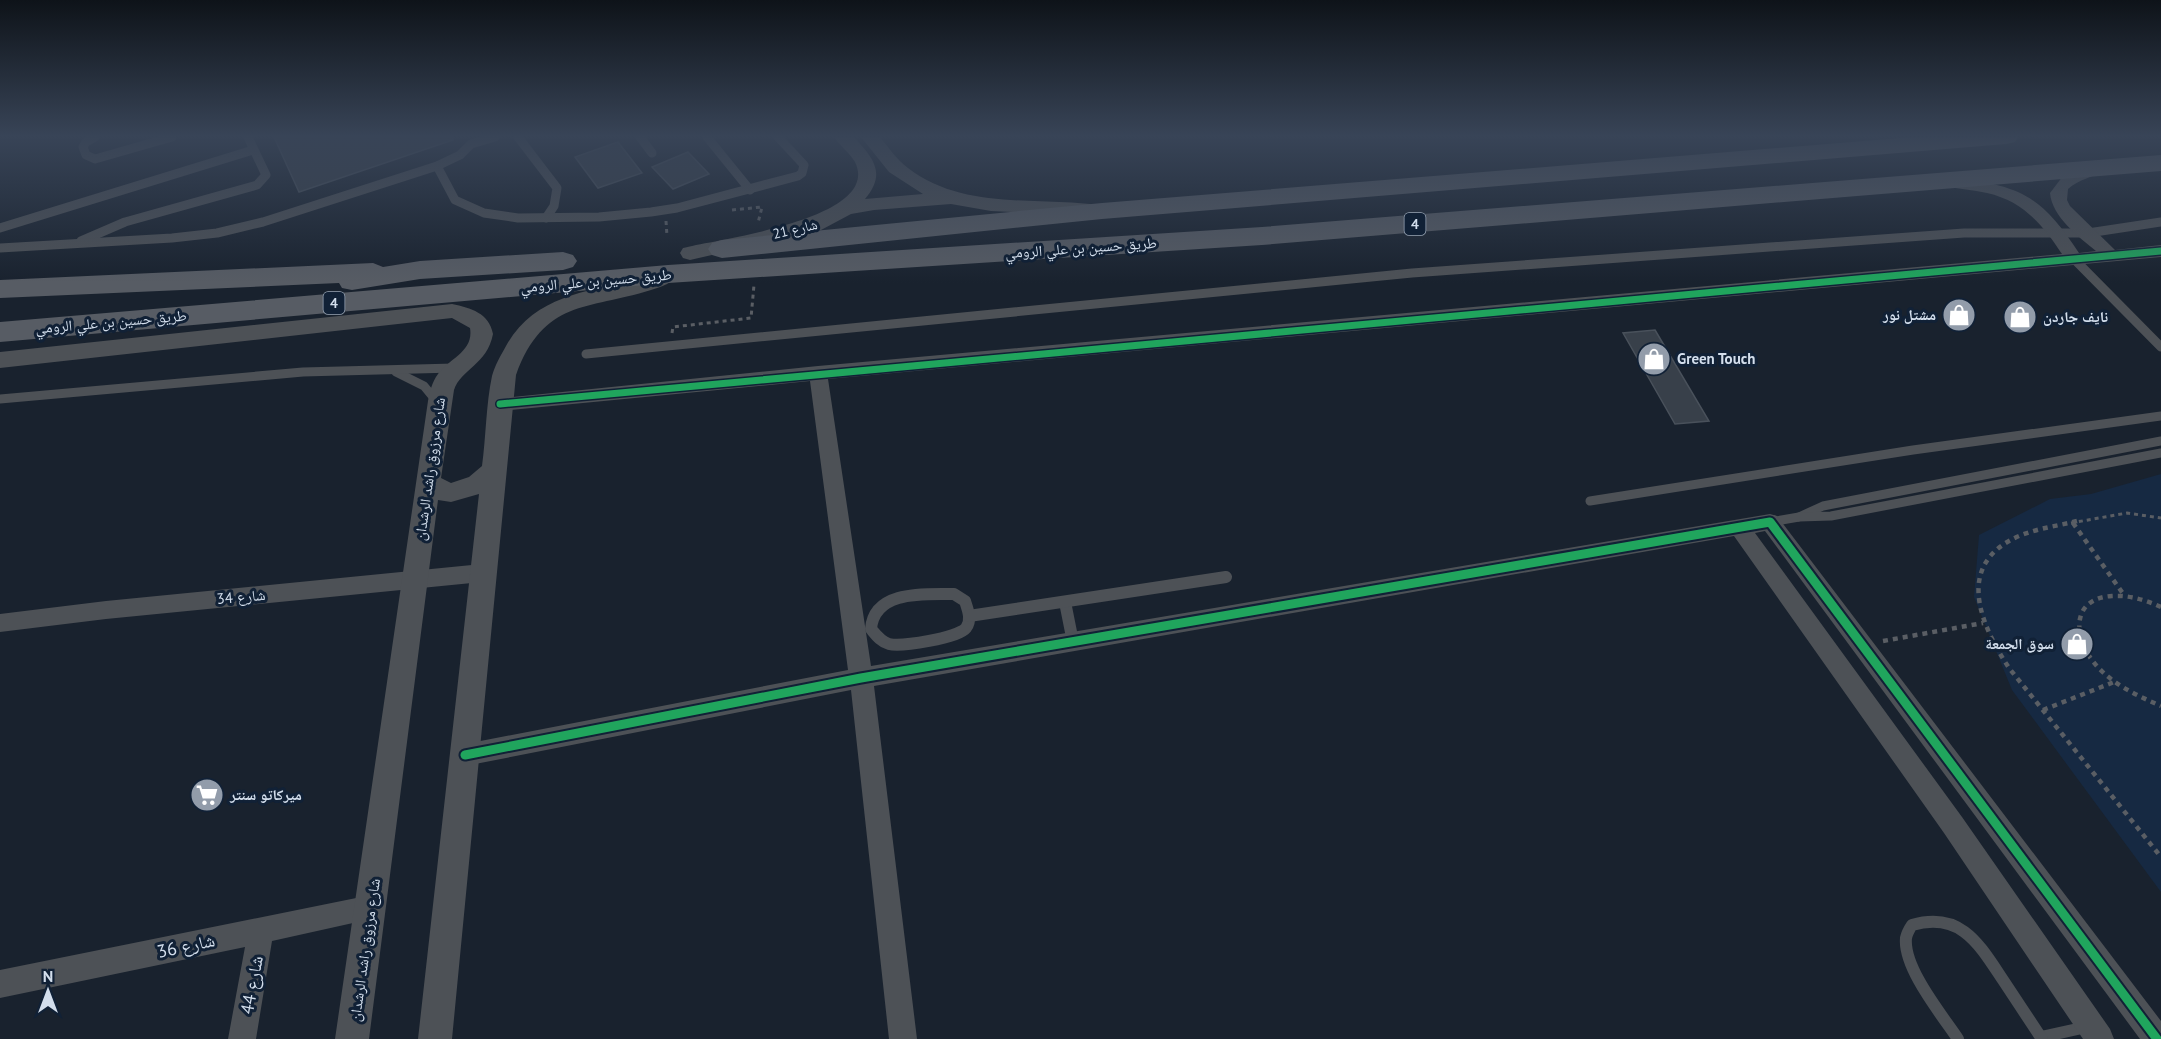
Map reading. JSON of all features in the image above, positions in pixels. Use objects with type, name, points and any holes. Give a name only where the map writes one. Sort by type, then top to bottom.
[{"type":"highway","name":"طريق حسين بن علي الرومي","points":[[0,312],[278,290],[420,270],[690,253],[1102,211],[1414,185]]},
{"type":"highway","name":"طريق حسين بن علي الرومي","points":[[0,332],[668,274],[1262,236],[1886,185]]},
{"type":"highway","points":[[0,289],[420,270]]},
{"type":"highway","points":[[0,338],[121,321]]},
{"type":"street","name":"شارع 21","points":[[690,253],[814,225],[846,209],[860,195],[864,185]]},
{"type":"street","name":"شارع 21","points":[[922,185],[955,200],[993,206],[1102,211]]},
{"type":"street","points":[[1970,185],[2014,196],[2035,208],[2074,259]]},
{"type":"street","points":[[2065,185],[2058,193],[2062,208],[2111,255]]},
{"type":"street","points":[[846,209],[874,204],[955,200]]},
{"type":"street","points":[[500,404],[2161,251]]},
{"type":"street","points":[[435,1039],[492,472],[504,375],[517,342],[538,321],[554,310],[597,294],[642,287],[668,274]]},
{"type":"street","name":"شارع مرزوق راشد الرشدان","points":[[0,360],[452,310],[466,313],[477,319],[482,328],[482,338],[470,358],[446,381],[438,404],[352,1039]]},
{"type":"street","points":[[461,366],[477,361],[495,364],[504,375]]},
{"type":"street","points":[[818,373],[861,678],[903,1039]]},
{"type":"street","points":[[428,480],[438,490],[457,492],[477,485],[492,472]]},
{"type":"street","points":[[465,755],[861,678],[1770,522],[2157,1039]]},
{"type":"street","points":[[1740,528],[1953,825],[2096,1033]]},
{"type":"street","name":"شارع 34","points":[[0,623],[106,610],[482,573]]},
{"type":"street","name":"شارع 36","points":[[0,984],[371,908]]},
{"type":"street","name":"شارع 44","points":[[242,1039],[261,930]]},
{"type":"lane","points":[[0,228],[138,185]]},
{"type":"lane","points":[[75,243],[125,222],[255,185]]},
{"type":"lane","points":[[0,248],[172,238],[240,228],[375,185]]},
{"type":"lane","points":[[446,185],[450,193],[464,205],[496,216],[546,218],[599,218],[651,212],[768,185]]},
{"type":"lane","points":[[546,218],[554,206],[557,188],[555,185]]},
{"type":"lane","points":[[746,185],[750,190]]},
{"type":"lane","points":[[586,354],[1412,273],[1944,234],[2088,233],[2161,222]]},
{"type":"lane","points":[[2074,259],[2161,347]]},
{"type":"lane","points":[[0,399],[303,372],[461,366]]},
{"type":"lane","points":[[387,370],[418,383],[432,395],[438,404]]},
{"type":"lane","points":[[1590,501],[1913,450],[2161,416]]},
{"type":"lane","points":[[1799,517],[1823,506],[2161,441]]},
{"type":"lane","points":[[1770,522],[1799,517],[1831,516],[2161,453]]},
{"type":"lane","points":[[969,616],[1226,577]]},
{"type":"lane","points":[[946,594],[954,594],[965,601],[969,616],[968,626],[960,634],[896,645],[887,643],[875,635],[870,622],[875,609],[887,601],[946,594]]},
{"type":"lane","points":[[1065,602],[1073,642]]},
{"type":"lane","points":[[1958,1039],[1909,962],[1905,948],[1906,934],[1913,925],[1925,920],[1947,923],[1970,936],[1983,949],[2042,1038],[2096,1033]]},
{"type":"path","points":[[757,226],[762,207]]},
{"type":"path","points":[[672,327],[751,318],[754,291]]},
{"type":"path","points":[[2161,518],[2127,512],[2034,531],[2013,539],[1998,548],[1986,562],[1978,580],[1977,604],[1993,645],[2161,857]]},
{"type":"path","points":[[2073,523],[2124,595]]},
{"type":"path","points":[[2161,607],[2124,595],[2101,597],[2085,606],[2078,621],[2080,640],[2085,651],[2114,682],[2161,706]]},
{"type":"path","points":[[1862,645],[1983,623]]},
{"type":"path","points":[[2043,710],[2114,682]]},
{"type":"shaded area","name":"سوق الجمعة","points":[[2161,474],[2161,892],[2012,690],[1974,597],[1979,535],[2050,499],[2091,494]]},
{"type":"building","points":[[296,185],[318,185],[299,192]]},
{"type":"building","points":[[1655,330],[1709,421],[1675,424],[1623,333]]},
{"type":"cycle path","points":[[500,404],[2161,251]]},
{"type":"cycle path","points":[[465,755],[861,678],[1770,522],[2157,1039]]},
{"type":"place","name":"مشتل نور","points":[[1959,315]]},
{"type":"place","name":"نايف جاردن","points":[[2020,317]]},
{"type":"place","name":"Green Touch","points":[[1654,359]]},
{"type":"place","name":"سوق الجمعة","points":[[2077,644]]},
{"type":"place","name":"ميركاتو سنتر","points":[[207,795]]}]
